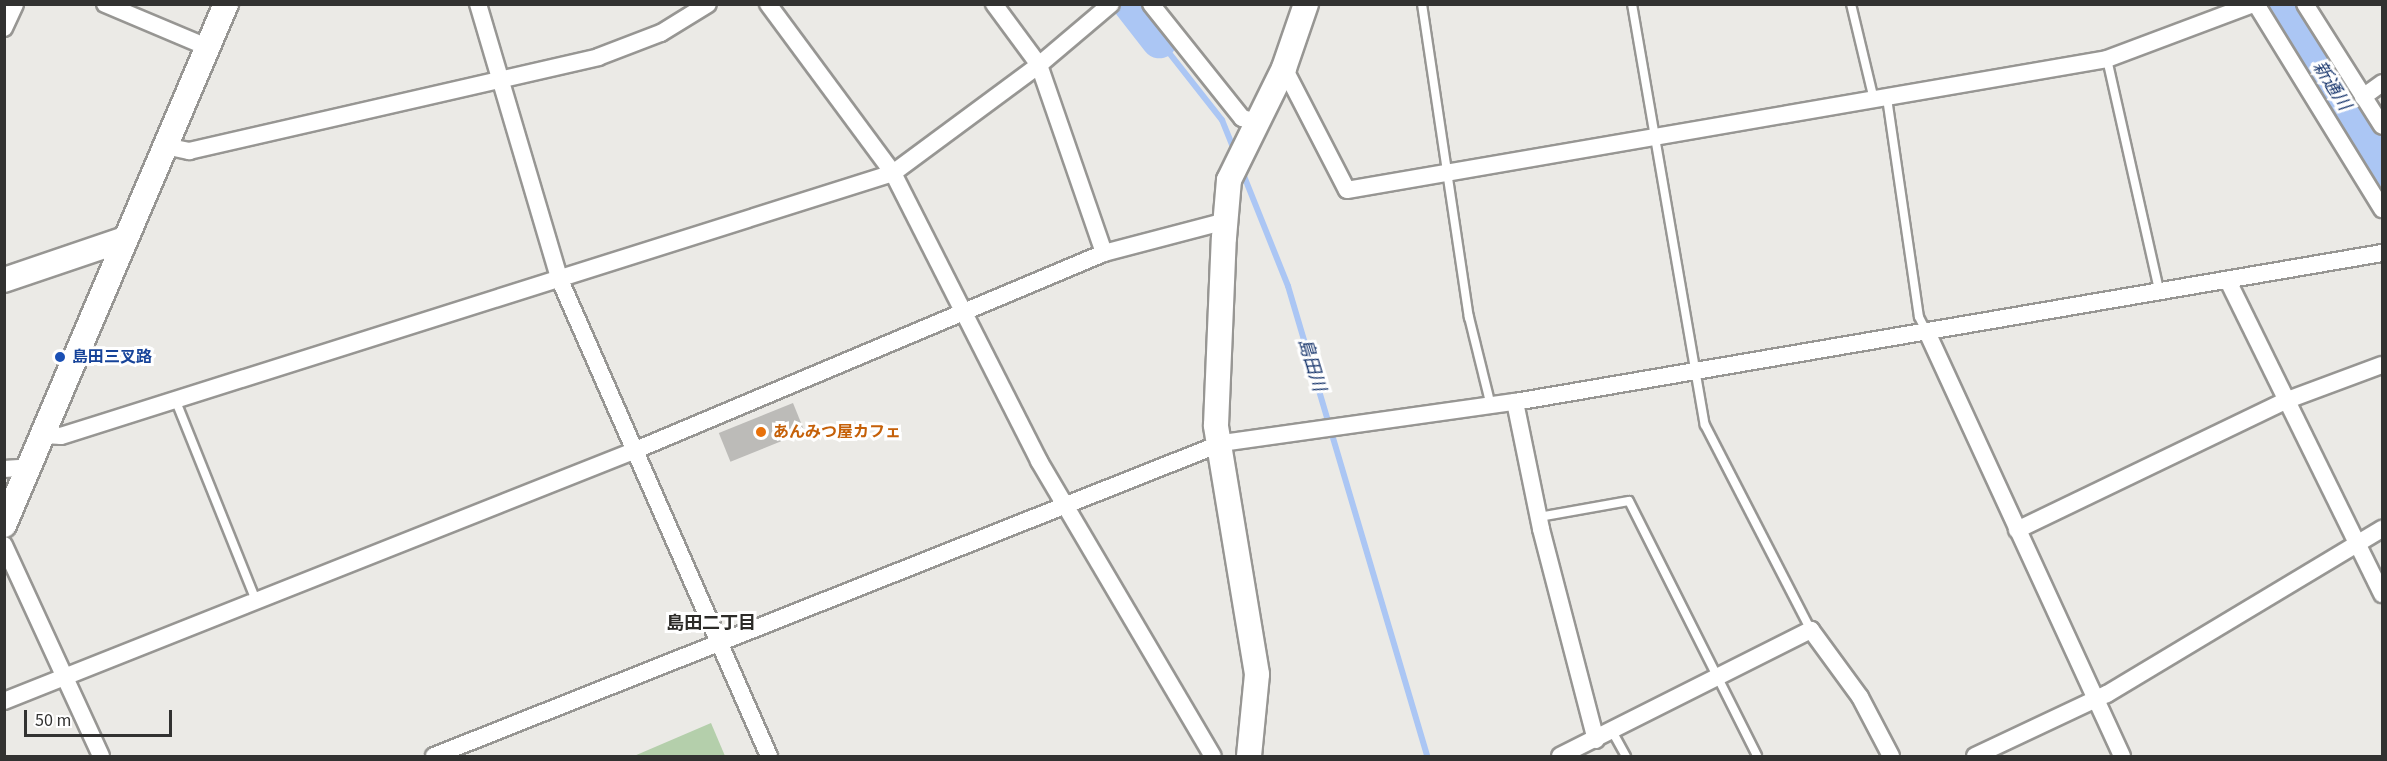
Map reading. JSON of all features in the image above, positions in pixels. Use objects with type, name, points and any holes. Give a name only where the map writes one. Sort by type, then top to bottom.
[{"type":"street","points":[[4,28],[15,4]]},
{"type":"street","points":[[105,4],[209,48]]},
{"type":"street","points":[[4,525],[226,4]]},
{"type":"street","points":[[478,4],[498,80],[559,278],[631,452],[770,756]]},
{"type":"street","points":[[165,146],[189,151],[598,57],[661,33],[708,4]]},
{"type":"street","points":[[768,4],[893,173],[963,315],[1064,506],[1213,756]]},
{"type":"street","points":[[994,4],[1039,65],[1104,253]]},
{"type":"street","points":[[1151,4],[1242,118],[1257,123]]},
{"type":"street","points":[[1249,756],[1257,674],[1222,443],[1216,425],[1229,180],[1284,68],[1306,4]]},
{"type":"street","points":[[1284,68],[1347,190],[1658,140],[2107,59],[2255,4],[2382,209]]},
{"type":"street","points":[[2305,4],[2382,126]]},
{"type":"street","points":[[44,435],[61,436],[893,173],[1039,65],[1110,5]]},
{"type":"street","points":[[2363,97],[2382,83]]},
{"type":"street","points":[[4,701],[631,452],[963,315],[1104,253],[1226,221]]},
{"type":"street","points":[[4,280],[125,239]]},
{"type":"street","points":[[434,756],[1222,443],[1491,406],[2382,253]]},
{"type":"street","points":[[2228,281],[2285,401],[2382,594]]},
{"type":"street","points":[[1927,332],[2121,756]]},
{"type":"street","points":[[2017,530],[2285,401],[2382,364]]},
{"type":"street","points":[[1515,402],[1539,517],[1596,740]]},
{"type":"street","points":[[4,469],[30,467]]},
{"type":"street","points":[[1975,756],[2093,699],[2355,541],[2382,529]]},
{"type":"street","points":[[4,545],[101,756]]},
{"type":"street","points":[[1560,756],[1596,740],[1811,630],[1860,697],[1890,756]]},
{"type":"lane","points":[[1422,4],[1451,175],[1469,317],[1491,406]]},
{"type":"lane","points":[[1632,4],[1658,140],[1698,371],[1705,425],[1811,630]]},
{"type":"lane","points":[[1851,4],[1880,99],[1920,317],[1927,332]]},
{"type":"lane","points":[[2107,59],[2159,290]]},
{"type":"lane","points":[[176,399],[256,601]]},
{"type":"lane","points":[[1539,517],[1629,501],[1757,756]]},
{"type":"lane","points":[[1612,731],[1626,756]]},
{"type":"green space","points":[[711,723],[725,756],[634,756]]},
{"type":"building","points":[[793,403],[805,432],[730,462],[719,433]]},
{"type":"waterway","name":"島田川","points":[[1131,4],[1159,40]]},
{"type":"waterway","name":"新通川","points":[[2280,4],[2382,168]]},
{"type":"waterway","name":"島田川","points":[[1159,40],[1222,120],[1235,153]]},
{"type":"waterway","name":"島田川","points":[[1242,171],[1288,286],[1427,756]]},
{"type":"place","name":"島田三叉路","points":[[60,357]]},
{"type":"place","name":"あんみつ屋カフェ","points":[[761,432]]},
{"type":"district","name":"島田二丁目","points":[[711,624]]}]
